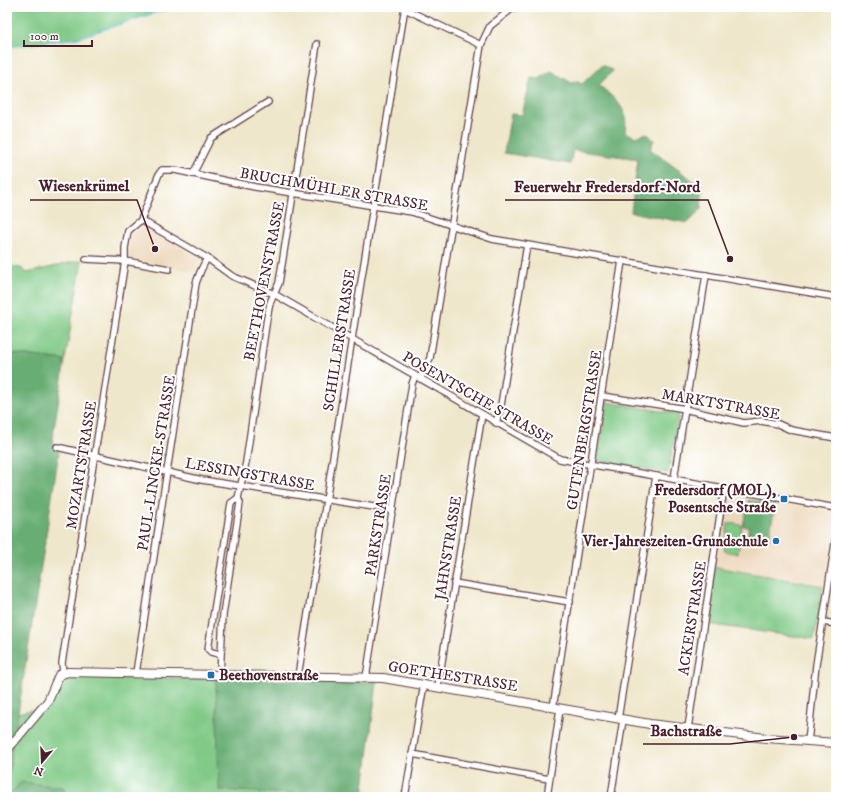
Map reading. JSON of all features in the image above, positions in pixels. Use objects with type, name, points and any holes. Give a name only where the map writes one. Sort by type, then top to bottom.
[{"type":"street","name":"PARKSTRASSE","points":[[366,678],[411,390],[430,358],[481,45],[490,26],[514,7]]},
{"type":"street","points":[[405,8],[481,45]]},
{"type":"street","name":"SCHILLERSTRASSE","points":[[298,676],[372,205],[405,8]]},
{"type":"street","name":"BEETHOVENSTRASSE","points":[[220,675],[223,616],[240,502],[238,498],[267,318],[279,283],[317,44]]},
{"type":"street","points":[[193,174],[212,138],[268,102]]},
{"type":"street","name":"BRUCHMÜHLER STRASSE","points":[[125,261],[125,248],[128,231],[141,220],[159,174],[162,170],[175,170],[255,187],[412,212],[484,237],[836,297]]},
{"type":"street","name":"POSENTSCHE STRASSE","points":[[141,220],[207,258],[232,276],[274,294],[417,378],[560,459],[836,508]]},
{"type":"street","points":[[496,423],[501,405],[527,244]]},
{"type":"street","name":"PAUL-LINCKE-STRASSE","points":[[136,673],[196,284],[200,270],[207,258]]},
{"type":"street","points":[[86,259],[125,261],[168,269]]},
{"type":"street","name":"MOZARTSTRASSE","points":[[62,673],[62,663],[125,261]]},
{"type":"street","name":"GUTENBERGSTRASSE","points":[[547,797],[556,708],[570,602],[622,261]]},
{"type":"street","points":[[674,479],[706,275]]},
{"type":"street","name":"MARKTSTRASSE","points":[[602,396],[684,409],[744,423],[761,421],[778,424],[791,430],[836,438]]},
{"type":"street","name":"JAHNSTRASSE","points":[[438,686],[482,414]]},
{"type":"street","name":"LESSINGSTRASSE","points":[[57,447],[167,472],[241,486],[392,510]]},
{"type":"street","points":[[611,797],[656,476]]},
{"type":"street","name":"ACKERSTRASSE","points":[[688,728],[724,488]]},
{"type":"street","name":"BEETHOVENSTRASSE","points":[[220,654],[211,652],[208,649],[231,503],[238,498]]},
{"type":"street","points":[[808,742],[812,694],[836,537]]},
{"type":"street","points":[[454,583],[570,602]]},
{"type":"street","points":[[823,622],[836,624]]},
{"type":"street","points":[[7,750],[48,701],[58,678],[62,673]]},
{"type":"street","name":"GOETHESTRASSE","points":[[62,673],[136,673],[366,678],[438,686],[621,719],[808,742],[836,743]]},
{"type":"street","points":[[404,797],[424,684]]},
{"type":"street","points":[[412,754],[549,779]]},
{"type":"shaded area","points":[[145,227],[198,258],[195,272],[128,259],[131,234]]},
{"type":"shaded area","name":"Vier-Jahreszeiten-Grundschule","points":[[727,494],[836,513],[825,587],[715,567]]},
{"type":"green space","points":[[7,7],[173,7],[77,38],[7,47]]},
{"type":"green space","points":[[602,65],[613,71],[599,85],[616,100],[623,110],[626,123],[625,132],[636,137],[647,133],[654,140],[650,149],[703,188],[701,209],[688,223],[631,212],[638,159],[573,150],[570,164],[504,153],[511,114],[522,115],[531,78],[539,79],[551,71],[572,83],[576,81],[582,84]]},
{"type":"green space","points":[[82,260],[65,360],[7,353],[7,266],[21,268],[27,273]]},
{"type":"green space","points":[[7,353],[65,360],[52,441],[59,452],[12,745],[7,794]]},
{"type":"green space","points":[[607,402],[679,414],[668,473],[597,461]]},
{"type":"green space","points":[[748,500],[775,504],[769,540],[747,536],[749,527],[743,526]]},
{"type":"green space","points":[[728,523],[742,525],[738,554],[724,551]]},
{"type":"green space","points":[[715,567],[823,586],[814,639],[707,624]]},
{"type":"green space","points":[[61,675],[216,679],[220,790],[354,797],[66,797],[63,787],[12,792],[7,794],[12,745],[18,713],[48,706]]},
{"type":"green space","points":[[216,679],[377,681],[363,797],[219,790]]},
{"type":"green space","points":[[21,782],[63,787],[66,797],[7,797],[7,794],[12,792]]},
{"type":"waterway","points":[[7,47],[77,38],[173,7]]},
{"type":"place","name":"Wiesenkrümel","points":[[155,249]]},
{"type":"place","name":"Feuerwehr Fredersdorf-Nord","points":[[730,259]]},
{"type":"place","name":"Fredersdorf (MOL), Posentsche Straße","points":[[784,499]]},
{"type":"place","name":"Vier-Jahreszeiten-Grundschule","points":[[776,541]]},
{"type":"place","name":"Beethovenstraße","points":[[211,675]]},
{"type":"place","name":"Bachstraße","points":[[794,737]]}]
